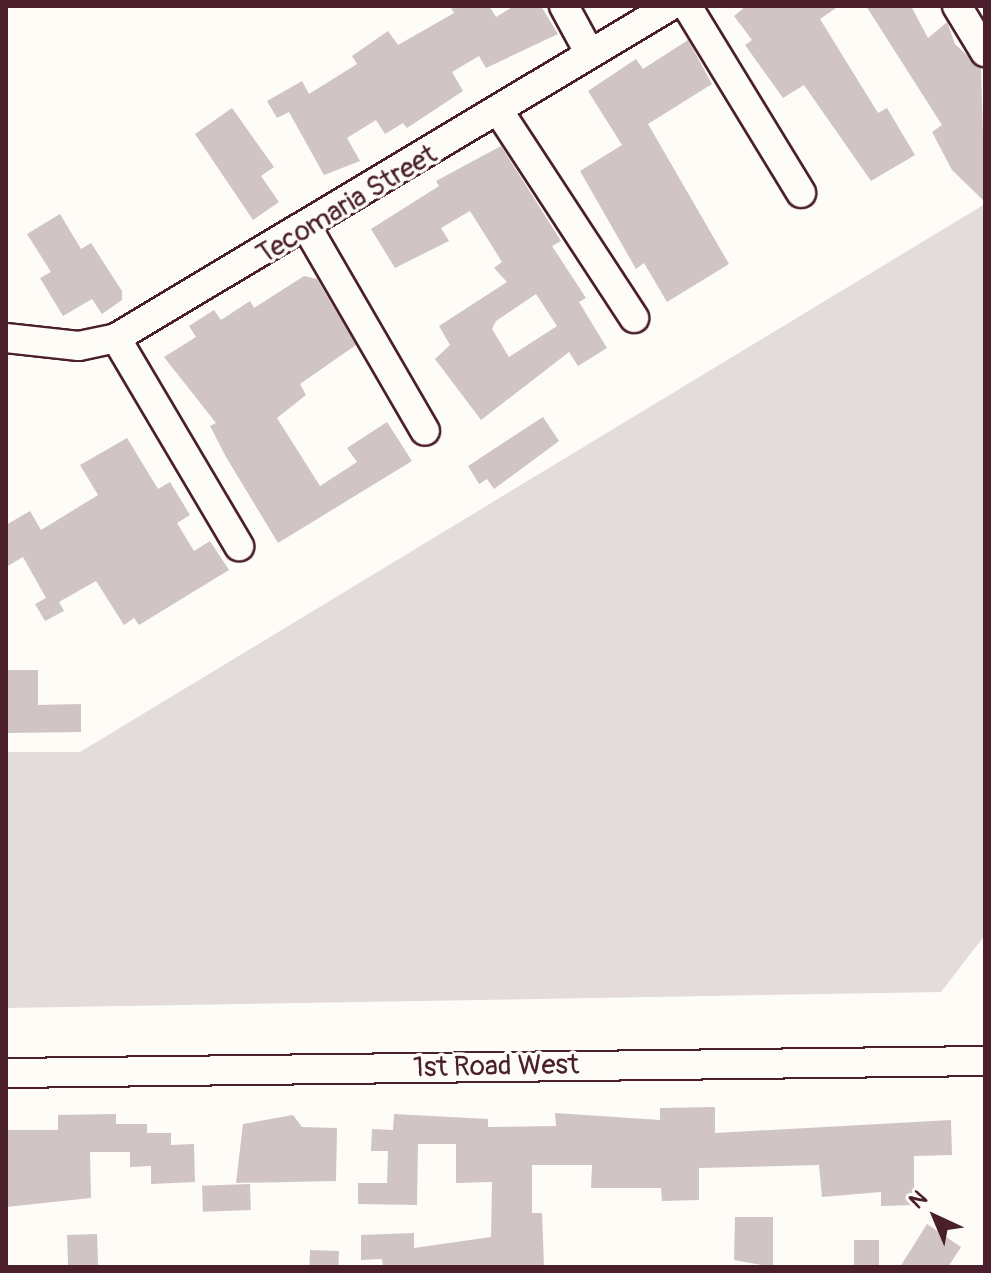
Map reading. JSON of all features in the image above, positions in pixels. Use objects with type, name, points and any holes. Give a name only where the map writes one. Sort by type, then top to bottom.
[{"type":"street","points":[[564,6],[589,52]]},
{"type":"street","name":"Tecomaria Street","points":[[6,338],[79,346],[116,338],[308,229],[500,113],[589,52],[670,6]]},
{"type":"street","points":[[687,6],[801,193]]},
{"type":"street","points":[[957,6],[985,52]]},
{"type":"street","points":[[500,113],[634,318]]},
{"type":"street","points":[[308,229],[425,431]]},
{"type":"street","points":[[116,338],[239,546]]},
{"type":"street","name":"1st Road West","points":[[6,1073],[985,1061]]},
{"type":"shaded area","points":[[985,204],[985,935],[941,992],[6,1008],[6,752],[80,752]]},
{"type":"building","points":[[450,6],[489,6],[496,17],[514,6],[541,6],[558,34],[486,68],[479,56],[452,72],[463,91],[407,128],[403,123],[385,134],[376,120],[347,138],[360,161],[324,175],[289,112],[277,118],[267,101],[302,81],[309,94],[357,64],[352,56],[388,31],[398,45],[454,13]]},
{"type":"building","points":[[746,6],[839,6],[820,19],[878,113],[887,108],[915,155],[871,181],[804,85],[783,98],[745,45],[752,40],[734,16]]},
{"type":"building","points":[[866,6],[911,6],[928,38],[947,22],[955,44],[981,68],[985,202],[952,170],[932,132],[942,125]]},
{"type":"building","points":[[688,40],[712,84],[648,124],[729,264],[667,302],[644,263],[636,269],[580,171],[622,145],[588,91],[636,59],[643,69]]},
{"type":"building","points":[[232,108],[274,167],[261,176],[279,202],[253,220],[195,134]]},
{"type":"building","points":[[501,146],[561,241],[552,246],[586,298],[579,302],[607,348],[578,366],[569,352],[481,420],[435,359],[450,345],[439,326],[507,282],[494,268],[502,262],[470,211],[441,228],[449,241],[395,268],[371,229],[439,186],[436,181]],"holes":[[[536,294],[557,326],[509,357],[492,329],[496,321]]]},
{"type":"building","points":[[60,214],[81,249],[91,243],[122,291],[122,300],[102,314],[92,299],[63,316],[40,278],[51,272],[27,234]]},
{"type":"building","points":[[304,276],[317,279],[356,345],[300,384],[306,395],[277,418],[320,486],[357,462],[347,448],[387,422],[412,461],[278,543],[226,457],[210,426],[216,423],[164,357],[196,337],[189,326],[214,310],[221,320],[250,301],[254,308]]},
{"type":"building","points":[[543,417],[559,441],[494,489],[487,479],[479,484],[468,466]]},
{"type":"building","points":[[127,438],[158,489],[170,482],[190,515],[177,523],[194,551],[210,541],[229,570],[139,625],[134,618],[124,625],[96,581],[59,602],[64,611],[45,621],[35,604],[46,598],[23,557],[6,567],[6,525],[30,511],[41,530],[98,495],[80,465]]},
{"type":"building","points":[[6,670],[38,670],[38,705],[81,704],[81,732],[6,733]]},
{"type":"building","points":[[715,1107],[715,1133],[951,1120],[952,1155],[914,1156],[914,1205],[881,1206],[881,1192],[822,1197],[819,1165],[699,1168],[699,1200],[662,1201],[661,1188],[591,1188],[592,1165],[532,1165],[532,1213],[542,1213],[544,1267],[383,1267],[382,1259],[361,1260],[361,1235],[414,1233],[414,1248],[491,1237],[492,1182],[456,1183],[456,1144],[418,1144],[417,1205],[358,1204],[358,1183],[387,1183],[388,1151],[371,1151],[372,1129],[393,1130],[394,1114],[488,1119],[488,1127],[556,1126],[555,1113],[660,1120],[660,1108]]},
{"type":"building","points":[[116,1114],[116,1124],[147,1124],[147,1133],[171,1133],[171,1145],[194,1144],[195,1182],[151,1184],[151,1166],[130,1167],[130,1152],[90,1152],[91,1198],[6,1207],[6,1130],[58,1130],[58,1115]]},
{"type":"building","points":[[293,1115],[302,1127],[337,1128],[336,1181],[236,1183],[243,1124]]},
{"type":"building","points":[[250,1184],[251,1210],[203,1212],[202,1186]]},
{"type":"building","points":[[735,1217],[773,1217],[773,1267],[734,1260]]},
{"type":"building","points":[[927,1224],[961,1247],[948,1267],[900,1267]]},
{"type":"building","points":[[97,1234],[98,1267],[68,1267],[67,1235]]},
{"type":"building","points":[[854,1240],[879,1240],[879,1267],[854,1267]]},
{"type":"building","points":[[310,1250],[339,1251],[338,1267],[309,1267]]}]
